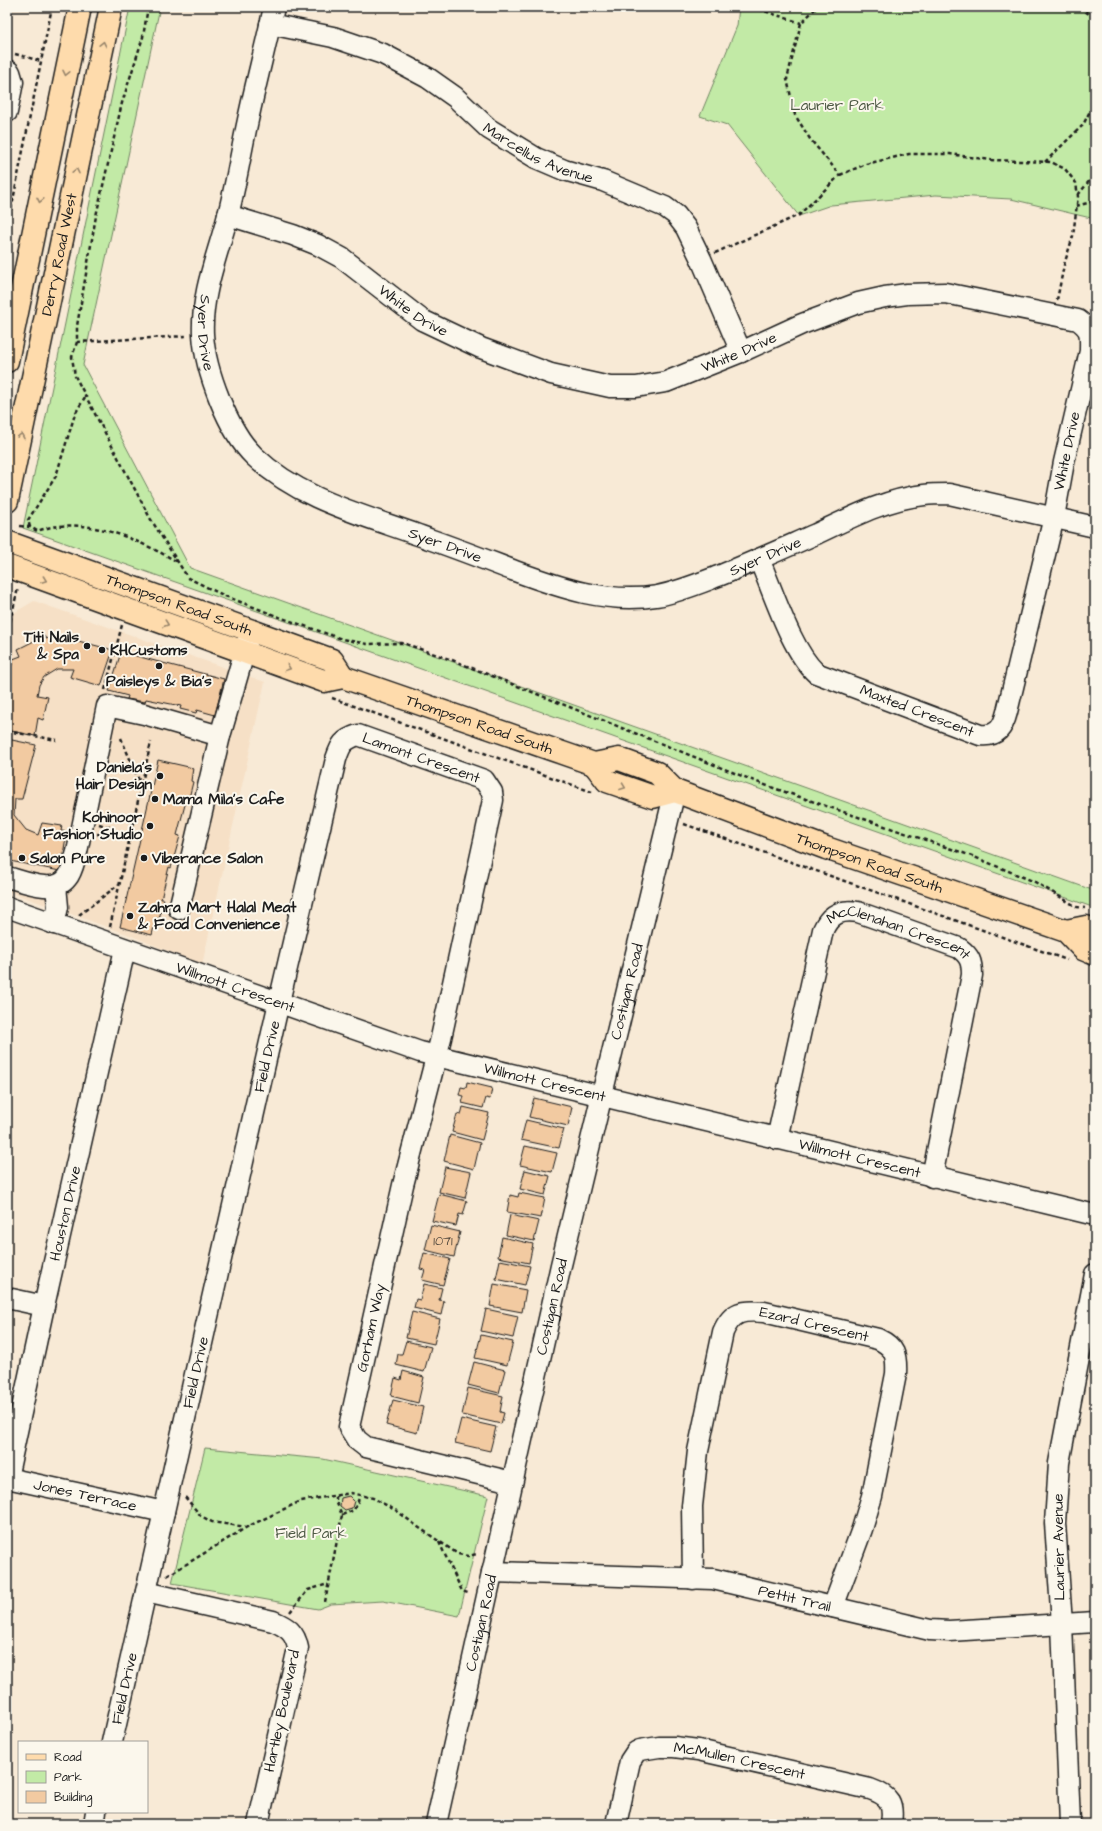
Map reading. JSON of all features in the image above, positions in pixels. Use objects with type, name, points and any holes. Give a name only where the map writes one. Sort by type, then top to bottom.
[{"type":"main road","name":"Derry Road West","points":[[7,361],[80,7]]},
{"type":"main road","name":"Derry Road West","points":[[7,501],[111,7]]},
{"type":"main road","name":"Thompson Road South","points":[[7,542],[332,660],[343,677]]},
{"type":"main road","name":"Thompson Road South","points":[[7,566],[324,681],[343,677],[594,764],[607,781],[653,798],[675,791],[826,848],[1066,931],[1083,949],[1095,954]]},
{"type":"main road","points":[[1066,931],[1086,927],[1095,931]]},
{"type":"street","name":"Syer Drive","points":[[272,16],[228,215],[216,254],[205,303],[203,334],[209,368],[220,402],[242,441],[254,456],[284,479],[333,506],[425,537],[547,582],[578,592],[634,599],[661,595],[692,586],[759,559],[871,509],[901,499],[924,495],[949,494],[1095,527]]},
{"type":"street","name":"Marcellus Avenue","points":[[272,16],[383,54],[428,78],[455,97],[489,128],[536,158],[564,170],[603,181],[665,207],[676,215],[686,228],[741,352]]},
{"type":"street","points":[[7,112],[13,82],[10,72],[10,62]]},
{"type":"street","name":"White Drive","points":[[228,215],[293,235],[318,245],[342,258],[422,320],[481,348],[551,374],[610,387],[636,387],[666,382],[741,352],[802,324],[858,303],[906,294],[946,293],[1078,320],[1087,326],[1090,334],[1090,351],[1064,462],[1054,517]]},
{"type":"street","name":"Maxted Crescent","points":[[759,559],[801,656],[816,673],[980,735],[987,736],[994,734],[1004,725],[1054,517]]},
{"type":"street","points":[[179,909],[220,736],[251,631]]},
{"type":"street","points":[[7,877],[41,885],[56,886],[66,879],[73,867],[107,706],[144,714],[220,736]]},
{"type":"street","name":"Lamont Crescent","points":[[278,1002],[339,749],[346,739],[358,735],[484,780],[492,792],[494,800],[436,1057]]},
{"type":"street","name":"Costigan Road","points":[[436,1824],[562,1257],[675,791]]},
{"type":"street","points":[[54,924],[58,907],[56,886]]},
{"type":"street","name":"Willmott Crescent","points":[[7,907],[436,1057],[1095,1215]]},
{"type":"street","name":"McClenahan Crescent","points":[[777,1139],[823,930],[827,921],[832,915],[848,910],[858,912],[959,948],[969,956],[972,965],[969,990],[932,1177]]},
{"type":"street","name":"Houston Drive","points":[[7,1478],[44,1306],[125,949]]},
{"type":"street","name":"Field Drive","points":[[112,1741],[278,1002]]},
{"type":"street","name":"Gorham Way","points":[[436,1057],[401,1192],[349,1427],[356,1440],[366,1447],[512,1482]]},
{"type":"street","name":"Laurier Avenue","points":[[1070,1824],[1062,1624],[1056,1523],[1059,1463],[1095,1274]]},
{"type":"street","points":[[7,1298],[44,1306]]},
{"type":"street","name":"Ezard Crescent","points":[[693,1579],[692,1506],[698,1450],[724,1332],[728,1322],[736,1314],[749,1311],[764,1312],[878,1339],[888,1344],[895,1353],[896,1374],[872,1496],[833,1608]]},
{"type":"street","name":"Jones Terrace","points":[[7,1478],[164,1512]]},
{"type":"street","name":"Pettit Trail","points":[[492,1572],[713,1579],[930,1630],[949,1631],[1095,1622]]},
{"type":"street","name":"Hartley Boulevard","points":[[146,1592],[273,1621],[290,1630],[296,1637],[298,1648],[258,1824]]},
{"type":"street","name":"McMullen Crescent","points":[[616,1824],[630,1761],[640,1750],[659,1747],[698,1750],[870,1789],[882,1793],[888,1799],[892,1807],[891,1824]]},
{"type":"street","points":[[94,1824],[96,1813]]},
{"type":"path","points":[[7,228],[52,7]]},
{"type":"path","points":[[148,7],[143,37],[122,103],[96,216],[77,326],[77,342],[72,357],[75,376],[85,396],[150,518],[188,578],[225,596],[342,639],[367,644],[403,643],[452,660],[762,784],[972,856],[1035,882],[1077,907],[1089,910]]},
{"type":"path","points":[[752,7],[801,23]]},
{"type":"path","points":[[817,7],[801,23],[787,79],[794,115],[810,139],[840,176]]},
{"type":"path","points":[[1080,7],[1095,19]]},
{"type":"path","points":[[10,62],[41,61]]},
{"type":"path","points":[[1045,162],[1083,125],[1095,101]]},
{"type":"path","points":[[701,259],[799,215],[840,176],[866,164],[909,154],[950,154],[990,160],[1051,162],[1066,169],[1076,182],[1078,196],[1073,236],[1064,264],[1054,315]]},
{"type":"path","points":[[1078,196],[1090,180],[1095,169]]},
{"type":"path","points":[[1076,206],[1095,201]]},
{"type":"path","points":[[77,342],[203,334]]},
{"type":"path","points":[[85,396],[76,414],[56,476],[28,520],[30,527],[37,531],[50,526],[71,525],[116,533],[137,540],[178,562]]},
{"type":"path","points":[[18,589],[24,591]]},
{"type":"path","points":[[115,623],[129,628]]},
{"type":"path","points":[[105,690],[122,626]]},
{"type":"path","points":[[326,696],[599,794]]},
{"type":"path","points":[[7,731],[57,740]]},
{"type":"path","points":[[121,738],[142,785]]},
{"type":"path","points":[[110,927],[151,742]]},
{"type":"path","points":[[83,820],[110,826],[113,828],[114,833],[130,836]]},
{"type":"path","points":[[688,825],[1073,962]]},
{"type":"path","points":[[78,915],[119,885]]},
{"type":"path","points":[[166,1576],[247,1527],[301,1501],[336,1494],[351,1493],[373,1498],[397,1511],[458,1554],[468,1556],[477,1554]]},
{"type":"path","points":[[325,1602],[342,1515],[336,1501],[336,1494]]},
{"type":"path","points":[[184,1495],[201,1516],[212,1522],[247,1527]]},
{"type":"path","points":[[342,1515],[354,1510],[360,1496]]},
{"type":"path","points":[[439,1542],[462,1591],[468,1592]]},
{"type":"path","points":[[288,1615],[308,1590],[328,1584]]},
{"type":"shaded area","points":[[34,601],[265,682],[202,965],[127,934],[7,891],[7,617]]},
{"type":"green space","points":[[130,7],[160,7],[83,365],[190,568],[1095,891],[1095,908],[23,528]]},
{"type":"green space","name":"Laurier Park","points":[[739,7],[1095,7],[1095,219],[1011,199],[936,195],[831,205],[799,216],[727,125],[700,116],[737,26]]},
{"type":"green space","name":"Field Park","points":[[205,1448],[323,1459],[488,1496],[459,1616],[383,1601],[331,1604],[318,1609],[172,1583]]},
{"type":"building","points":[[55,635],[113,650],[101,686],[70,677],[73,669],[57,669],[44,677],[39,685],[37,695],[48,697],[43,720],[38,718],[35,736],[7,730],[7,688],[13,659],[21,656],[18,649],[44,636],[46,639]]},
{"type":"building","points":[[121,652],[224,679],[215,715],[197,710],[196,713],[180,709],[181,706],[146,699],[145,702],[127,699],[128,696],[109,691]]},
{"type":"building","points":[[7,739],[36,745],[22,799],[15,799],[14,815],[26,830],[38,835],[42,823],[62,826],[61,831],[67,832],[60,871],[10,861],[7,857]]},
{"type":"building","points":[[158,760],[193,768],[191,781],[193,782],[188,802],[186,801],[177,835],[180,836],[171,868],[169,867],[161,899],[164,899],[159,919],[156,918],[152,935],[120,927]]},
{"type":"building","points":[[467,1082],[492,1088],[490,1099],[486,1098],[483,1108],[462,1103],[464,1096],[459,1095],[461,1087],[466,1088]]},
{"type":"building","points":[[534,1098],[572,1107],[568,1126],[529,1117]]},
{"type":"building","points":[[463,1107],[489,1113],[482,1140],[452,1132],[457,1114],[461,1115]]},
{"type":"building","points":[[526,1120],[564,1129],[559,1148],[521,1140]]},
{"type":"building","points":[[450,1135],[480,1143],[474,1169],[444,1161]]},
{"type":"building","points":[[525,1146],[557,1153],[552,1172],[520,1165]]},
{"type":"building","points":[[445,1167],[471,1172],[465,1198],[439,1192]]},
{"type":"building","points":[[525,1170],[550,1176],[545,1195],[520,1189]]},
{"type":"building","points":[[519,1193],[545,1198],[541,1218],[507,1212],[510,1195],[518,1197]]},
{"type":"building","points":[[439,1194],[467,1201],[463,1215],[459,1214],[456,1226],[432,1221]]},
{"type":"building","points":[[510,1215],[539,1221],[534,1241],[506,1235]]},
{"type":"building","points":[[431,1225],[460,1232],[454,1257],[425,1250]]},
{"type":"building","points":[[502,1237],[533,1244],[529,1263],[498,1257]]},
{"type":"building","points":[[424,1253],[450,1259],[443,1285],[422,1280],[425,1270],[420,1269]]},
{"type":"building","points":[[500,1260],[530,1266],[525,1285],[496,1279]]},
{"type":"building","points":[[424,1284],[442,1288],[439,1300],[444,1301],[441,1315],[414,1308],[416,1299],[420,1300]]},
{"type":"building","points":[[494,1284],[526,1290],[522,1312],[490,1306]]},
{"type":"building","points":[[486,1309],[518,1316],[513,1338],[481,1331]]},
{"type":"building","points":[[412,1312],[440,1319],[434,1344],[406,1338]]},
{"type":"building","points":[[481,1335],[513,1342],[507,1365],[475,1358]]},
{"type":"building","points":[[406,1341],[431,1347],[424,1372],[396,1365],[398,1354],[402,1354]]},
{"type":"building","points":[[474,1362],[505,1370],[499,1393],[468,1385]]},
{"type":"building","points":[[403,1371],[424,1377],[418,1403],[391,1396],[395,1378],[401,1380]]},
{"type":"building","points":[[468,1388],[503,1396],[500,1412],[504,1413],[501,1424],[462,1415]]},
{"type":"building","points":[[393,1400],[423,1407],[417,1433],[386,1425]]},
{"type":"building","points":[[461,1419],[496,1427],[490,1451],[455,1443]]},
{"type":"building","points":[[349,1496],[354,1501],[352,1508],[345,1510],[340,1506],[341,1498]]},
{"type":"place","name":"Titi Nails & Spa","points":[[87,646]]},
{"type":"place","name":"KHCustoms","points":[[102,650]]},
{"type":"place","name":"Paisleys & Bia's","points":[[159,666]]},
{"type":"place","name":"Daniela's Hair Design","points":[[160,776]]},
{"type":"place","name":"Mama Mila's Cafe","points":[[155,799]]},
{"type":"place","name":"Kohinoor Fashion Studio","points":[[150,826]]},
{"type":"place","name":"Salon Pure","points":[[22,858]]},
{"type":"place","name":"Viberance Salon","points":[[144,858]]},
{"type":"place","name":"Zahra Mart Halal Meat & Food Convenience","points":[[130,916]]}]
